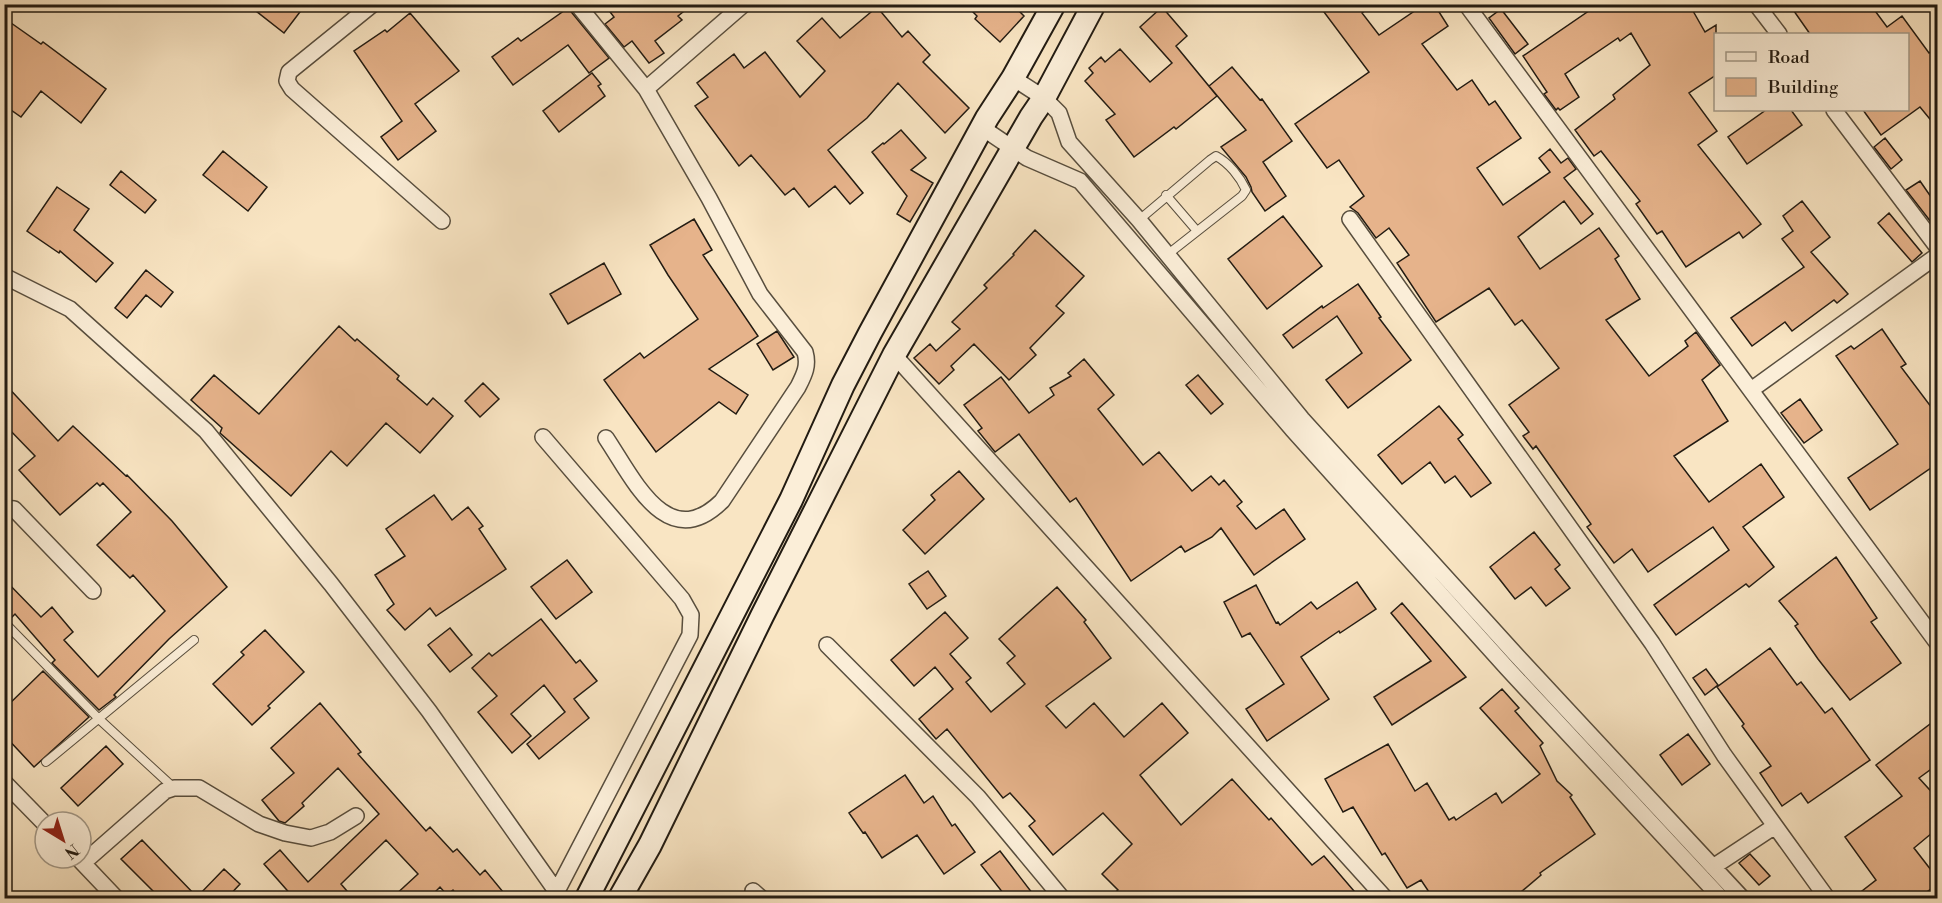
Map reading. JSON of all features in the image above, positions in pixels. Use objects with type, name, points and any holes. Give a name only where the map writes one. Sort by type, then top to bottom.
[{"type":"main road","points":[[587,898],[786,510],[843,385],[870,333],[981,128],[1013,78],[1054,4]]},
{"type":"main road","points":[[620,898],[650,845],[762,616],[894,355],[1044,98],[1094,4]]},
{"type":"street","points":[[373,4],[289,72],[287,81],[292,90],[442,220]]},
{"type":"street","points":[[577,4],[646,89],[709,198],[760,294],[805,352],[807,360],[806,370],[798,387],[722,501],[709,513],[690,520],[668,517],[652,504],[606,438]]},
{"type":"street","points":[[646,89],[744,4]]},
{"type":"street","points":[[1466,4],[1938,644]]},
{"type":"street","points":[[1756,4],[1778,33]]},
{"type":"street","points":[[1013,78],[1044,98],[1059,112],[1069,142],[1139,220],[1302,419],[1518,657],[1742,898]]},
{"type":"street","points":[[1835,111],[1938,248]]},
{"type":"street","points":[[981,128],[1013,150],[1080,181],[1292,429],[1475,632],[1721,898]]},
{"type":"street","points":[[1350,219],[1652,643],[1724,755],[1827,898]]},
{"type":"street","points":[[1751,390],[1938,255]]},
{"type":"street","points":[[4,276],[70,309],[206,431],[331,584],[429,711],[559,895],[690,635],[691,615],[682,599],[543,437]]},
{"type":"street","points":[[1181,299],[1195,288]]},
{"type":"street","points":[[894,355],[1385,898]]},
{"type":"street","points":[[4,508],[15,509],[93,591]]},
{"type":"street","points":[[827,645],[978,797],[1062,898]]},
{"type":"street","points":[[4,782],[33,812]]},
{"type":"street","points":[[93,850],[165,791],[174,788],[200,788],[259,824],[285,833],[311,838],[330,832],[356,816]]},
{"type":"street","points":[[1713,867],[1775,826]]},
{"type":"street","points":[[89,870],[116,898]]},
{"type":"lane","points":[[1139,220],[1210,160],[1216,156],[1224,160],[1246,190],[1242,196],[1167,255]]},
{"type":"lane","points":[[1166,195],[1197,231]]},
{"type":"lane","points":[[4,622],[99,719],[174,788]]},
{"type":"lane","points":[[46,762],[194,640]]},
{"type":"building","points":[[247,4],[306,4],[284,33]]},
{"type":"building","points":[[604,4],[693,4],[678,16],[682,20],[655,41],[664,53],[649,63],[632,41],[624,47],[605,24],[614,17]]},
{"type":"building","points":[[965,4],[1012,4],[1024,16],[1000,42],[975,19],[977,16]]},
{"type":"building","points":[[1318,4],[1374,4],[1362,13],[1379,35],[1425,4],[1434,4],[1448,26],[1422,44],[1457,90],[1472,80],[1489,105],[1495,101],[1521,138],[1477,168],[1503,205],[1550,172],[1539,158],[1550,149],[1561,163],[1568,158],[1576,169],[1564,178],[1593,214],[1581,224],[1564,201],[1518,237],[1540,269],[1599,228],[1619,256],[1615,259],[1640,299],[1606,320],[1649,376],[1688,346],[1685,341],[1696,332],[1720,365],[1702,380],[1728,421],[1674,456],[1709,502],[1761,464],[1784,497],[1743,527],[1774,567],[1749,587],[1746,584],[1676,635],[1654,605],[1729,550],[1713,527],[1648,572],[1632,549],[1614,563],[1587,527],[1591,524],[1536,446],[1533,449],[1523,436],[1529,432],[1509,405],[1559,368],[1522,320],[1515,325],[1489,288],[1436,322],[1397,263],[1409,255],[1389,228],[1376,238],[1358,213],[1350,207],[1364,196],[1339,160],[1327,168],[1295,124],[1369,72]]},
{"type":"building","points":[[1599,4],[1689,4],[1705,32],[1716,25],[1714,76],[1689,93],[1717,131],[1698,145],[1761,224],[1743,238],[1739,232],[1686,267],[1662,231],[1657,234],[1636,204],[1640,201],[1601,151],[1594,156],[1575,130],[1615,99],[1613,95],[1650,65],[1631,33],[1620,41],[1618,38],[1565,74],[1579,97],[1560,110],[1558,108],[1556,110],[1544,94],[1547,92],[1523,56]]},
{"type":"building","points":[[1789,4],[1870,4],[1887,27],[1902,16],[1929,53],[1938,47],[1938,129],[1920,107],[1881,135],[1864,111],[1909,111],[1909,33],[1809,33]]},
{"type":"building","points":[[877,7],[902,37],[908,31],[930,55],[923,62],[969,108],[945,133],[898,83],[867,118],[828,150],[863,193],[850,204],[835,186],[809,207],[794,188],[785,195],[751,155],[739,166],[695,106],[708,97],[697,83],[734,54],[744,68],[765,52],[800,97],[825,71],[797,41],[822,18],[840,38]]},
{"type":"building","points":[[1162,7],[1187,36],[1176,46],[1217,96],[1176,129],[1174,127],[1134,157],[1106,120],[1115,114],[1085,81],[1093,73],[1089,68],[1101,57],[1105,62],[1120,49],[1150,82],[1172,63],[1140,27]]},
{"type":"building","points":[[568,8],[609,58],[589,73],[568,45],[513,85],[492,57],[518,38],[521,41]]},
{"type":"building","points":[[1501,9],[1528,44],[1515,54],[1489,18]]},
{"type":"building","points":[[410,13],[459,71],[415,104],[436,131],[398,160],[381,137],[402,121],[354,51],[385,30],[387,32]]},
{"type":"building","points":[[4,18],[41,44],[43,42],[106,89],[81,123],[41,91],[21,117],[4,105]]},
{"type":"building","points":[[1232,67],[1260,100],[1262,99],[1292,141],[1263,162],[1286,196],[1265,211],[1252,192],[1246,177],[1221,147],[1246,130],[1209,86]]},
{"type":"building","points":[[592,73],[601,84],[598,86],[605,96],[559,132],[543,111]]},
{"type":"building","points":[[1765,111],[1792,111],[1802,125],[1747,164],[1728,137]]},
{"type":"building","points":[[901,130],[926,158],[911,170],[933,183],[910,222],[897,214],[907,196],[872,152]]},
{"type":"building","points":[[1885,138],[1902,160],[1891,169],[1874,147]]},
{"type":"building","points":[[223,151],[267,187],[248,211],[203,175]]},
{"type":"building","points":[[121,171],[156,200],[145,213],[110,185]]},
{"type":"building","points":[[1920,181],[1938,207],[1938,231],[1906,190]]},
{"type":"building","points":[[57,187],[89,209],[74,230],[113,263],[96,282],[60,251],[59,253],[27,231]]},
{"type":"building","points":[[1802,201],[1830,237],[1811,252],[1848,294],[1837,303],[1834,300],[1792,331],[1785,322],[1752,346],[1731,318],[1804,267],[1782,239],[1793,231],[1783,216]]},
{"type":"building","points":[[1889,213],[1922,253],[1912,262],[1878,223]]},
{"type":"building","points":[[1283,216],[1322,266],[1267,309],[1228,259]]},
{"type":"building","points":[[694,219],[712,250],[703,255],[758,336],[709,369],[748,395],[736,414],[719,402],[656,452],[604,380],[640,353],[644,358],[698,319],[650,245]]},
{"type":"building","points":[[1035,230],[1084,276],[1056,306],[1064,313],[1030,348],[1036,355],[1009,380],[974,344],[951,366],[954,370],[939,384],[914,358],[930,344],[936,351],[960,329],[952,322],[987,288],[984,285]]},
{"type":"building","points":[[604,263],[621,294],[568,324],[550,294]]},
{"type":"building","points":[[146,270],[173,292],[161,307],[146,295],[127,318],[115,308]]},
{"type":"building","points":[[1358,284],[1381,317],[1379,318],[1411,360],[1348,408],[1326,380],[1362,353],[1337,316],[1293,348],[1283,335],[1322,306],[1323,308]]},
{"type":"building","points":[[339,326],[399,376],[397,379],[427,405],[433,398],[453,416],[420,453],[386,423],[347,466],[331,451],[291,496],[220,433],[222,428],[191,400],[214,375],[259,414]]},
{"type":"building","points":[[1882,329],[1906,364],[1901,367],[1938,416],[1938,463],[1870,510],[1848,478],[1898,444],[1836,356],[1851,346],[1854,349]]},
{"type":"building","points":[[777,331],[794,357],[773,370],[757,344]]},
{"type":"building","points":[[1084,359],[1114,395],[1098,409],[1143,465],[1159,452],[1192,491],[1211,476],[1219,485],[1224,480],[1242,502],[1237,506],[1256,529],[1284,509],[1305,539],[1254,575],[1221,528],[1212,537],[1185,552],[1181,546],[1131,581],[1076,498],[1070,502],[1019,434],[995,452],[978,431],[982,428],[964,405],[1001,377],[1029,413],[1054,395],[1050,388],[1071,376],[1068,373]]},
{"type":"building","points":[[1198,375],[1223,404],[1211,414],[1186,385]]},
{"type":"building","points":[[4,383],[58,441],[73,426],[127,475],[172,521],[227,587],[169,639],[114,695],[116,697],[99,710],[52,663],[55,660],[15,614],[10,619],[4,616],[4,579],[41,617],[52,607],[73,632],[64,640],[98,677],[165,611],[133,575],[130,578],[97,545],[131,512],[103,483],[100,486],[97,483],[60,515],[19,470],[35,456],[4,424]]},
{"type":"building","points":[[483,383],[499,399],[480,417],[465,401]]},
{"type":"building","points":[[1800,399],[1822,430],[1804,443],[1781,413]]},
{"type":"building","points":[[1439,406],[1463,435],[1458,439],[1491,483],[1471,497],[1455,476],[1445,483],[1430,462],[1402,484],[1378,455]]},
{"type":"building","points":[[959,471],[984,499],[925,554],[903,530],[935,500],[931,495]]},
{"type":"building","points":[[434,495],[452,520],[468,507],[483,526],[479,529],[506,569],[436,616],[430,608],[405,630],[387,610],[394,604],[375,575],[405,556],[386,529]]},
{"type":"building","points":[[1534,532],[1560,565],[1555,569],[1570,588],[1546,606],[1531,587],[1515,599],[1490,567]]},
{"type":"building","points":[[1836,557],[1877,618],[1871,622],[1901,663],[1850,700],[1818,659],[1795,626],[1798,624],[1779,601]]},
{"type":"building","points":[[567,560],[592,592],[556,619],[531,587]]},
{"type":"building","points":[[928,571],[946,596],[927,609],[909,584]]},
{"type":"building","points":[[1357,582],[1376,609],[1301,657],[1329,699],[1267,741],[1246,709],[1284,684],[1250,633],[1242,637],[1224,602],[1256,585],[1276,623],[1280,625],[1311,602],[1317,609]]},
{"type":"building","points":[[1057,587],[1086,620],[1084,622],[1111,658],[1046,706],[1066,728],[1094,703],[1124,737],[1162,703],[1188,733],[1140,775],[1181,825],[1232,779],[1269,820],[1271,818],[1312,865],[1324,856],[1360,898],[1108,898],[1118,890],[1102,874],[1132,844],[1103,813],[1053,855],[1029,826],[1035,821],[1010,793],[1003,798],[947,729],[936,739],[919,719],[953,689],[935,667],[914,686],[891,660],[945,612],[968,638],[950,654],[971,678],[966,682],[991,712],[1025,684],[1007,663],[1015,656],[999,639]]},
{"type":"building","points":[[1402,603],[1466,677],[1392,725],[1374,697],[1431,661],[1391,613]]},
{"type":"building","points":[[541,619],[576,663],[580,660],[597,681],[574,699],[589,718],[539,759],[527,744],[565,712],[544,685],[511,714],[531,736],[512,753],[478,712],[497,696],[472,668],[489,653],[492,656]]},
{"type":"building","points":[[450,628],[472,655],[450,672],[428,645]]},
{"type":"building","points":[[265,630],[304,672],[268,706],[270,708],[252,725],[213,684],[244,655],[241,652]]},
{"type":"building","points":[[1770,648],[1797,685],[1801,682],[1825,713],[1832,708],[1870,760],[1808,803],[1801,793],[1782,806],[1760,773],[1771,766],[1717,687]]},
{"type":"building","points":[[1706,669],[1718,685],[1705,695],[1693,678]]},
{"type":"building","points":[[43,671],[89,717],[34,767],[4,735],[4,709]]},
{"type":"building","points":[[1502,689],[1519,708],[1515,711],[1543,743],[1540,746],[1557,781],[1572,795],[1570,797],[1595,834],[1540,873],[1541,875],[1521,892],[1525,898],[1433,898],[1421,880],[1407,888],[1385,853],[1382,855],[1353,807],[1343,812],[1325,779],[1388,744],[1415,791],[1427,783],[1449,820],[1454,817],[1456,820],[1496,793],[1502,803],[1540,774],[1480,708]]},
{"type":"building","points":[[320,703],[361,752],[358,754],[426,831],[430,827],[453,852],[457,849],[480,875],[485,870],[508,898],[459,898],[453,890],[447,895],[440,887],[429,898],[392,898],[418,874],[386,840],[341,884],[353,898],[292,898],[264,864],[280,850],[308,882],[379,814],[338,768],[302,803],[304,806],[285,823],[279,821],[262,800],[294,773],[271,748]]},
{"type":"building","points":[[1938,718],[1938,764],[1919,778],[1938,799],[1938,828],[1914,848],[1938,879],[1938,884],[1918,898],[1853,898],[1876,880],[1845,837],[1902,796],[1876,765]]},
{"type":"building","points":[[1688,734],[1710,764],[1682,785],[1660,755]]},
{"type":"building","points":[[106,746],[123,764],[78,806],[61,788]]},
{"type":"building","points":[[905,775],[924,803],[933,796],[952,826],[955,824],[975,852],[944,874],[917,835],[882,858],[849,813]]},
{"type":"building","points":[[142,840],[197,897],[224,869],[240,884],[227,898],[160,898],[121,859]]},
{"type":"building","points":[[1000,851],[1036,898],[1007,898],[981,865]]},
{"type":"building","points":[[1750,854],[1770,876],[1759,885],[1739,863]]}]
